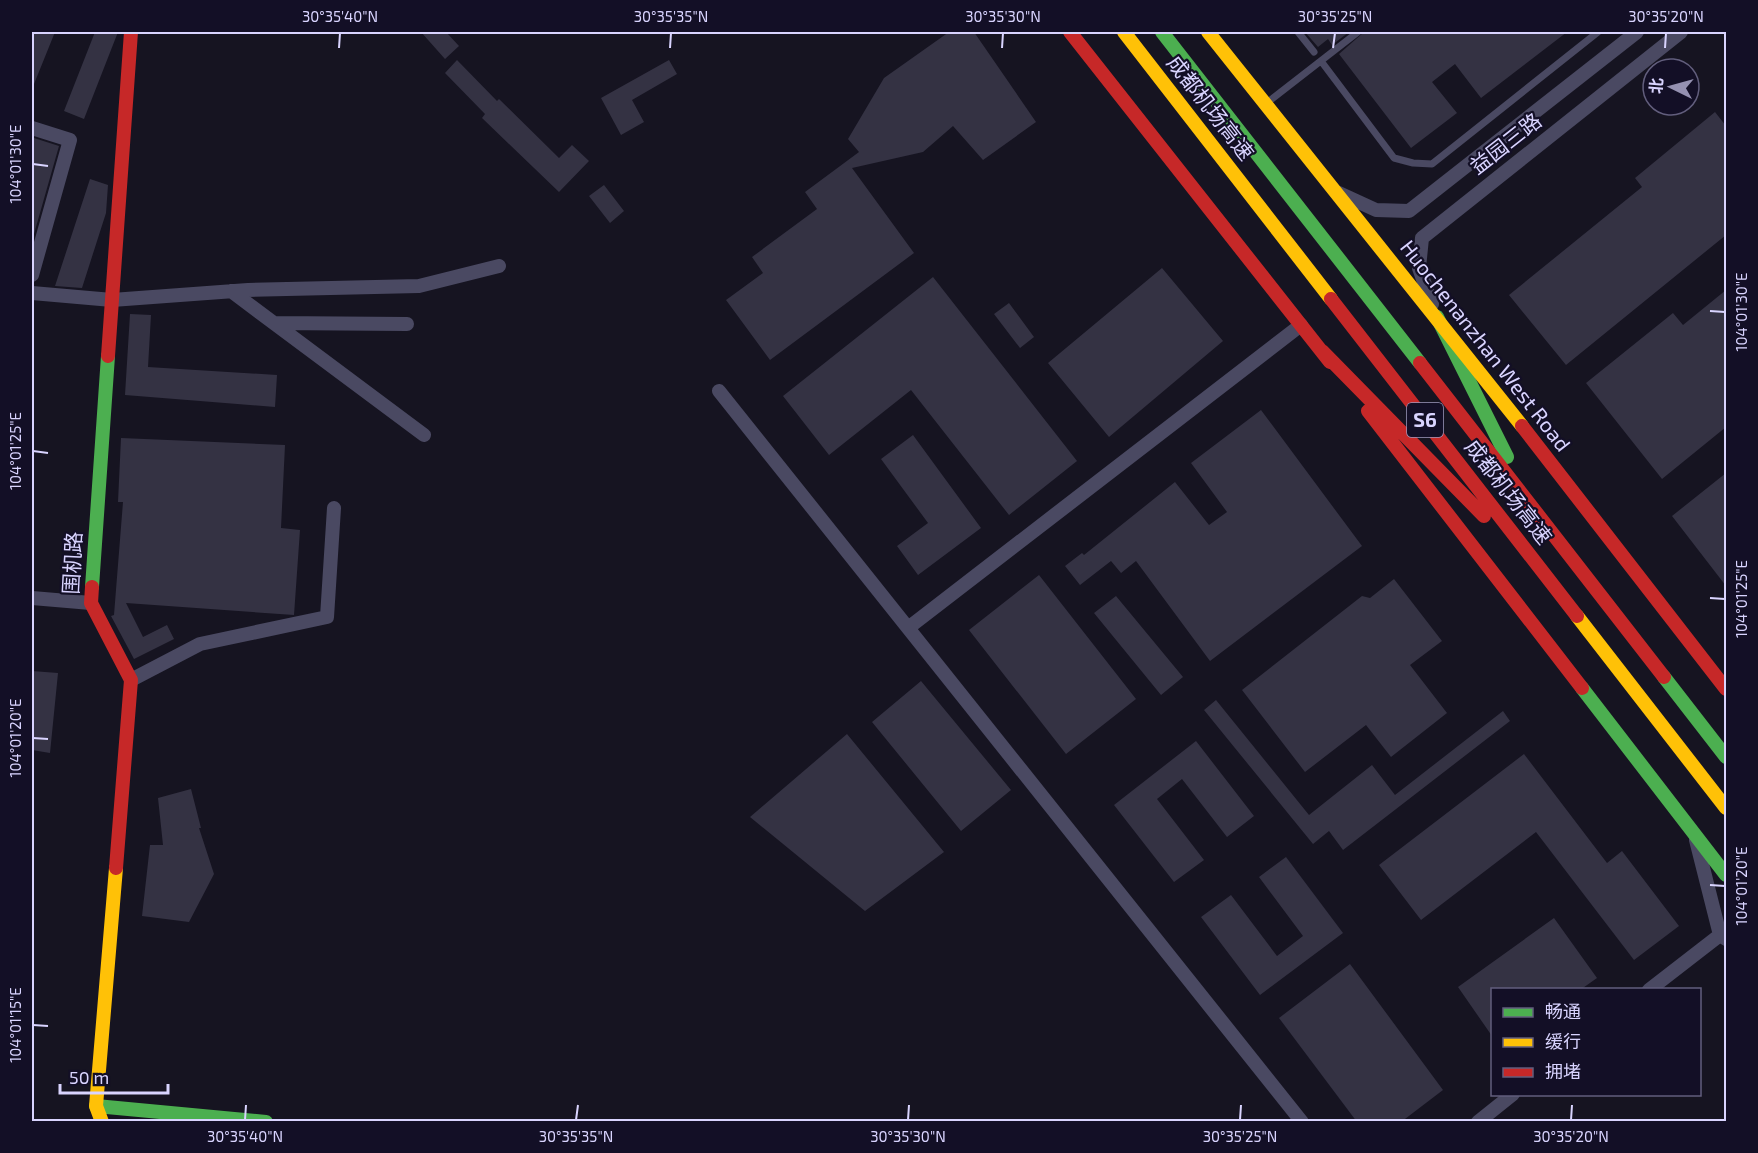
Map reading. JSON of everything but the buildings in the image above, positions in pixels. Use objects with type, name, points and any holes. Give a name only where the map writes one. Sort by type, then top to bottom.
[{"type":"main road","name":"围机路","points":[[131,32],[91,603],[131,680]]},
{"type":"main road","points":[[1070,32],[1322,351],[1726,875]]},
{"type":"main road","name":"成都机场高速","points":[[1124,32],[1726,808]]},
{"type":"main road","name":"成都机场高速","points":[[1162,32],[1726,757]]},
{"type":"main road","name":"Huochenanzhan West Road","points":[[1208,32],[1437,317],[1726,689]]},
{"type":"main road","points":[[1437,317],[1531,505]]},
{"type":"main road","points":[[1322,351],[1564,598]]},
{"type":"main road","points":[[102,1122],[96,1106],[131,680]]},
{"type":"main road","points":[[96,1106],[267,1122]]},
{"type":"street","name":"益园三路","points":[[1333,190],[1376,210],[1410,211],[1637,32]]},
{"type":"street","name":"益园三路","points":[[1437,317],[1419,268],[1422,238],[1682,32]]},
{"type":"street","points":[[32,128],[70,140],[32,275]]},
{"type":"street","points":[[32,293],[112,300],[231,291],[419,286],[499,266]]},
{"type":"street","points":[[231,291],[424,435]]},
{"type":"street","points":[[274,323],[407,324]]},
{"type":"street","points":[[908,628],[1301,325]]},
{"type":"street","points":[[719,391],[1302,1122]]},
{"type":"street","points":[[131,680],[200,644],[327,617],[334,508]]},
{"type":"street","points":[[32,598],[91,603]]},
{"type":"street","points":[[1652,988],[1723,937],[1694,833]]},
{"type":"street","points":[[1478,1122],[1512,1096]]},
{"type":"lane","points":[[1298,32],[1314,52]]},
{"type":"lane","points":[[1265,104],[1358,32]]},
{"type":"lane","points":[[1321,61],[1394,158],[1413,163],[1432,164],[1598,32]]},
{"type":"traffic: fast","points":[[1162,32],[1420,363]]},
{"type":"traffic: fast","points":[[1437,317],[1507,457]]},
{"type":"traffic: fast","points":[[92,587],[108,356]]},
{"type":"traffic: fast","points":[[1664,677],[1726,757]]},
{"type":"traffic: fast","points":[[1582,688],[1726,875]]},
{"type":"traffic: fast","points":[[96,1106],[266,1122]]},
{"type":"traffic: slow","points":[[1124,32],[1331,299]]},
{"type":"traffic: slow","points":[[1208,32],[1522,426]]},
{"type":"traffic: slow","points":[[1577,616],[1726,808]]},
{"type":"traffic: slow","points":[[102,1122],[96,1106],[116,868]]},
{"type":"traffic: jam","points":[[108,356],[131,32]]},
{"type":"traffic: jam","points":[[1070,32],[1330,362]]},
{"type":"traffic: jam","points":[[1331,299],[1577,616]]},
{"type":"traffic: jam","points":[[1322,351],[1484,516]]},
{"type":"traffic: jam","points":[[1420,363],[1664,677]]},
{"type":"traffic: jam","points":[[1368,411],[1582,688]]},
{"type":"traffic: jam","points":[[1522,426],[1726,689]]},
{"type":"traffic: jam","points":[[92,587],[91,603],[131,680],[116,868]]}]
